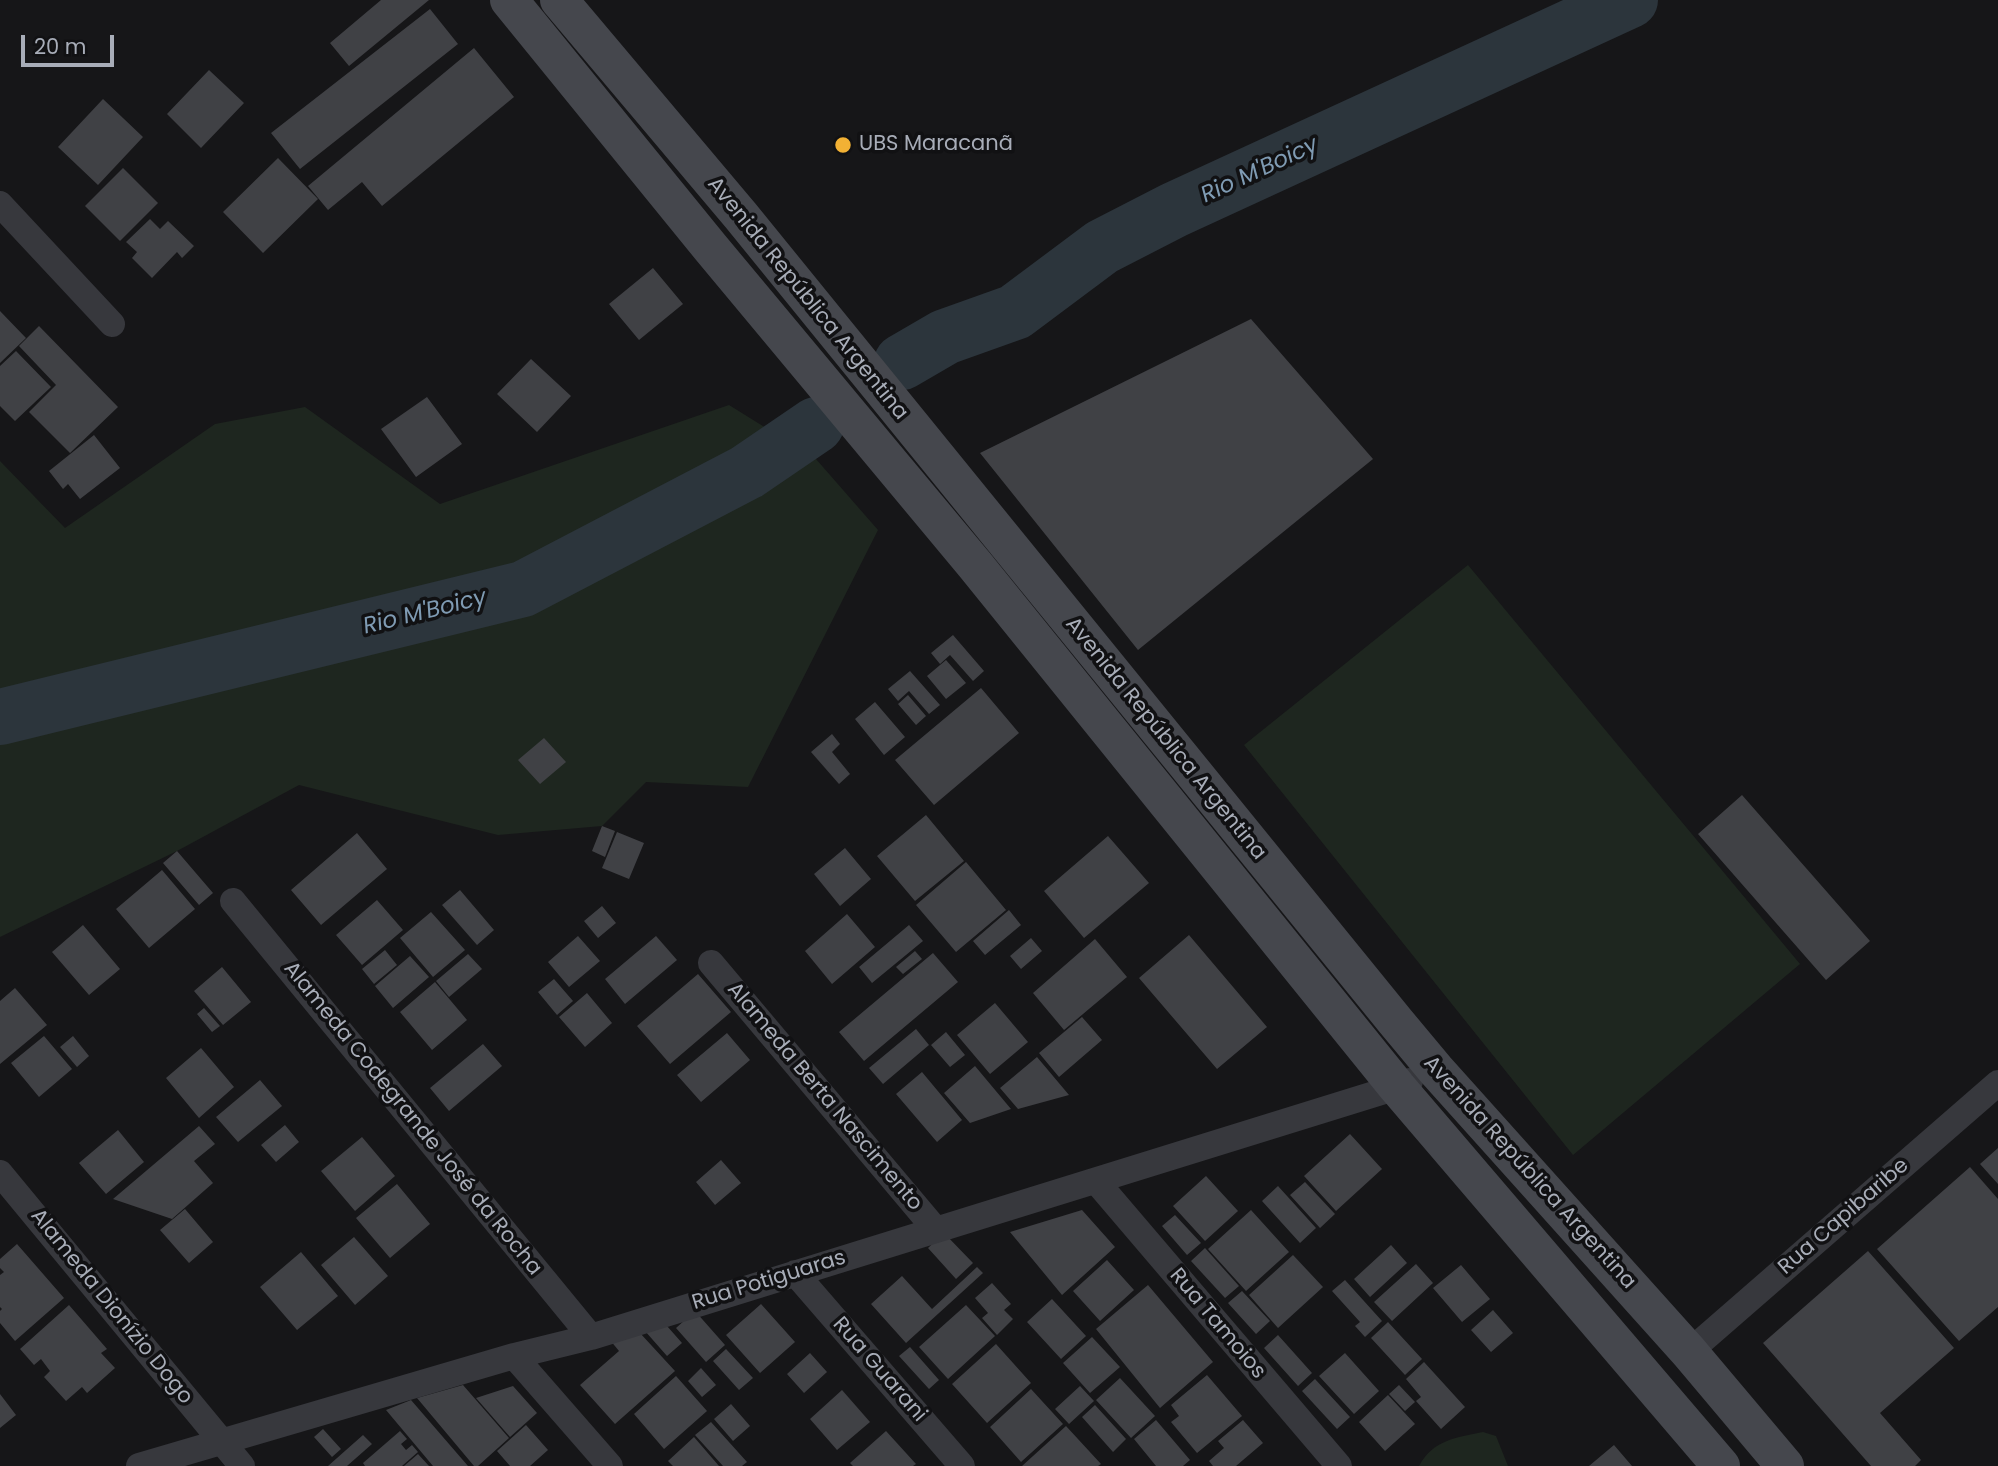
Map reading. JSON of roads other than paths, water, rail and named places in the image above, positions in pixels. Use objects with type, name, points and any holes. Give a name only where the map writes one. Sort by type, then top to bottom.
[{"type":"main road","name":"Avenida República Argentina","points":[[509,0],[719,258],[975,565],[1397,1087],[1721,1466]]},
{"type":"main road","name":"Avenida República Argentina","points":[[559,0],[741,216],[1436,1070],[1689,1352],[1785,1466]]},
{"type":"main road","points":[[1592,1315],[1658,1354],[1675,1357],[1689,1352]]},
{"type":"street","points":[[0,204],[112,324]]},
{"type":"street","name":"Alameda Codegrande José da Rocha","points":[[233,901],[591,1337]]},
{"type":"street","name":"Alameda Berta Nascimento","points":[[711,963],[936,1230]]},
{"type":"street","name":"Rua Potiguaras","points":[[139,1466],[514,1356],[591,1337],[1397,1087],[1436,1070]]},
{"type":"street","name":"Rua Capibaribe","points":[[1689,1352],[1998,1083]]},
{"type":"street","name":"Alameda Dionízio Dogo","points":[[0,1173],[242,1466]]},
{"type":"street","name":"Rua Tamoios","points":[[1096,1181],[1339,1466]]},
{"type":"street","name":"Rua Guarani","points":[[795,1273],[962,1466]]},
{"type":"street","points":[[514,1356],[610,1466]]},
{"type":"waterway","name":"Rio M'Boicy","points":[[902,362],[945,337],[1015,312],[1102,247],[1174,210],[1630,0]]},
{"type":"waterway","name":"Rio M'Boicy","points":[[0,717],[523,589],[747,472],[816,425]]},
{"type":"place","name":"UBS Maracanã","points":[[843,145]]}]
